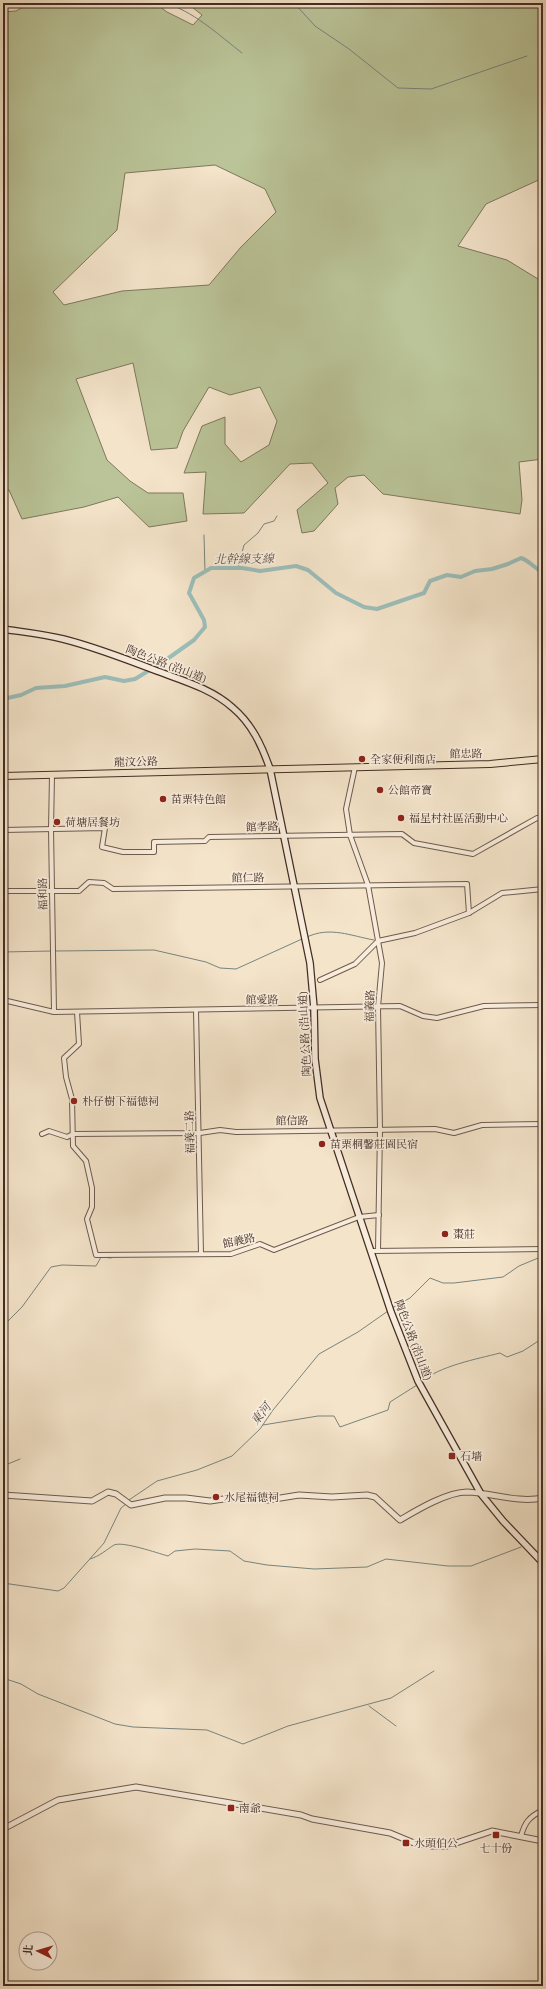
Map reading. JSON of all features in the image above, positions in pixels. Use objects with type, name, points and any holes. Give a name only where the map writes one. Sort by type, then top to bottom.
[{"type":"main road","name":"陶色公路 (沿山道)","points":[[3,629],[63,639],[147,667],[195,685],[222,699],[232,707],[252,730],[264,751],[270,769],[310,963],[314,1008],[315,1059],[318,1085],[329,1130],[391,1312],[417,1379],[481,1494],[503,1521],[543,1563]]},
{"type":"main road","name":"館忠路","points":[[270,769],[490,764],[543,759]]},
{"type":"main road","name":"龍汶公路","points":[[3,776],[270,769]]},
{"type":"street","name":"福義路","points":[[355,767],[346,809],[350,835],[368,885],[382,963],[378,1007],[380,1129],[378,1251]]},
{"type":"street","name":"福和路","points":[[52,775],[50,829],[54,1012]]},
{"type":"street","name":"館孝路","points":[[3,830],[105,828],[102,847],[123,852],[154,852],[154,842],[205,841],[209,837],[402,834],[414,843],[473,854],[537,818],[543,819]]},
{"type":"street","name":"館仁路","points":[[3,891],[79,890],[89,882],[104,883],[113,889],[467,884],[469,914]]},
{"type":"street","points":[[320,980],[355,964],[378,941],[415,933],[469,914],[502,893],[543,889]]},
{"type":"street","name":"館愛路","points":[[3,1000],[54,1012],[400,1006],[423,1016],[436,1018],[484,1006],[543,1005]]},
{"type":"street","name":"福義二路","points":[[196,1010],[200,1133],[201,1254]]},
{"type":"street","points":[[73,1134],[72,1099],[66,1077],[64,1058],[79,1044],[77,1012]]},
{"type":"street","name":"館信路","points":[[42,1134],[49,1130],[67,1137],[73,1134],[200,1133],[220,1130],[236,1132],[435,1128],[454,1133],[482,1124],[543,1124]]},
{"type":"street","name":"館義路","points":[[73,1134],[73,1146],[86,1161],[92,1188],[92,1207],[87,1219],[96,1255],[231,1254],[260,1244],[274,1250],[359,1217],[379,1215]]},
{"type":"street","points":[[371,1251],[543,1249]]},
{"type":"street","points":[[3,1495],[92,1501],[108,1492],[131,1505],[165,1498],[186,1498],[210,1501],[237,1497],[268,1500],[298,1495],[332,1497],[367,1495],[375,1497],[400,1520],[450,1496],[466,1492],[521,1500],[543,1498]]},
{"type":"street","points":[[3,1829],[58,1800],[136,1787],[301,1815],[312,1819],[390,1833],[414,1842],[432,1846],[447,1846],[492,1831],[543,1841]]},
{"type":"street","points":[[521,1836],[525,1822],[543,1810]]},
{"type":"green space","points":[[30,3],[155,3],[167,12],[193,25],[202,15],[187,3],[543,3],[543,178],[486,204],[458,246],[507,260],[543,282],[543,459],[519,462],[522,500],[520,514],[383,494],[364,475],[348,477],[335,488],[338,504],[314,531],[302,533],[297,510],[328,483],[312,463],[290,464],[244,513],[203,514],[206,472],[184,473],[202,426],[225,417],[225,444],[241,462],[269,445],[277,421],[260,387],[230,395],[209,387],[183,431],[177,448],[151,450],[133,363],[76,379],[107,460],[130,481],[148,493],[183,493],[187,521],[149,527],[118,497],[84,507],[22,519],[9,490],[3,490],[3,12],[16,11]],"holes":[[[215,165],[265,189],[276,212],[241,247],[209,285],[122,291],[64,305],[53,292],[117,230],[125,173]]]},
{"type":"waterway","points":[[164,3],[174,6],[195,17],[242,53]]},
{"type":"waterway","points":[[294,3],[315,26],[349,49],[398,88],[431,89],[527,56]]},
{"type":"waterway","points":[[238,568],[244,545],[258,533],[264,524],[274,521],[277,516]]},
{"type":"waterway","points":[[204,535],[205,572]]},
{"type":"waterway","name":"北幹線支線","points":[[3,699],[21,695],[36,688],[65,686],[105,677],[124,681],[135,679],[163,662],[194,640],[205,627],[204,620],[189,593],[194,578],[211,568],[242,568],[260,571],[296,566],[308,570],[336,593],[364,607],[377,609],[424,593],[430,581],[447,575],[461,577],[475,571],[492,569],[508,564],[521,558],[543,572]]},
{"type":"waterway","points":[[307,937],[324,932],[332,932],[349,934],[374,940]]},
{"type":"waterway","points":[[55,951],[154,950],[206,962],[220,968],[236,969],[302,939]]},
{"type":"waterway","points":[[3,952],[52,951]]},
{"type":"waterway","name":"東河","points":[[392,1308],[410,1298],[430,1278],[443,1283],[454,1283],[503,1277],[519,1266],[543,1256]]},
{"type":"waterway","points":[[3,1326],[22,1307],[51,1267],[62,1265],[96,1266],[101,1257],[111,1258]]},
{"type":"waterway","name":"東河","points":[[129,1500],[157,1481],[197,1470],[232,1456],[260,1429],[273,1410],[319,1354],[358,1332],[388,1311]]},
{"type":"waterway","points":[[421,1382],[429,1376],[448,1367],[500,1353],[507,1357],[523,1351],[543,1338]]},
{"type":"waterway","points":[[263,1425],[318,1416],[334,1416],[340,1427],[388,1410],[390,1402],[417,1385]]},
{"type":"waterway","points":[[3,1466],[20,1459]]},
{"type":"waterway","name":"東河","points":[[3,1583],[58,1591],[64,1588],[104,1543],[121,1508],[126,1504]]},
{"type":"waterway","points":[[90,1559],[118,1544],[132,1546],[168,1556],[175,1551],[195,1549],[230,1551],[244,1561],[267,1565],[314,1569],[367,1567],[386,1559],[448,1566],[471,1566],[521,1547]]},
{"type":"waterway","points":[[3,1678],[21,1684],[38,1694],[115,1724],[133,1727],[207,1730],[243,1744],[288,1726],[391,1698],[434,1671]]},
{"type":"waterway","points":[[369,1706],[396,1726]]},
{"type":"place","name":"全家便利商店","points":[[362,759]]},
{"type":"place","name":"公館帝寶","points":[[380,790]]},
{"type":"place","name":"苗栗特色館","points":[[163,799]]},
{"type":"place","name":"福星村社區活動中心","points":[[401,818]]},
{"type":"place","name":"荷塘居餐坊","points":[[57,822]]},
{"type":"place","name":"朴仔樹下福德祠","points":[[74,1101]]},
{"type":"place","name":"苗栗桐馨莊園民宿","points":[[322,1144]]},
{"type":"place","name":"棗莊","points":[[445,1234]]},
{"type":"place","name":"石墻","points":[[452,1456]]},
{"type":"place","name":"水尾福德祠","points":[[216,1497]]},
{"type":"place","name":"南爺","points":[[231,1808]]},
{"type":"place","name":"七十份","points":[[496,1835]]},
{"type":"place","name":"水頭伯公","points":[[406,1843]]}]
